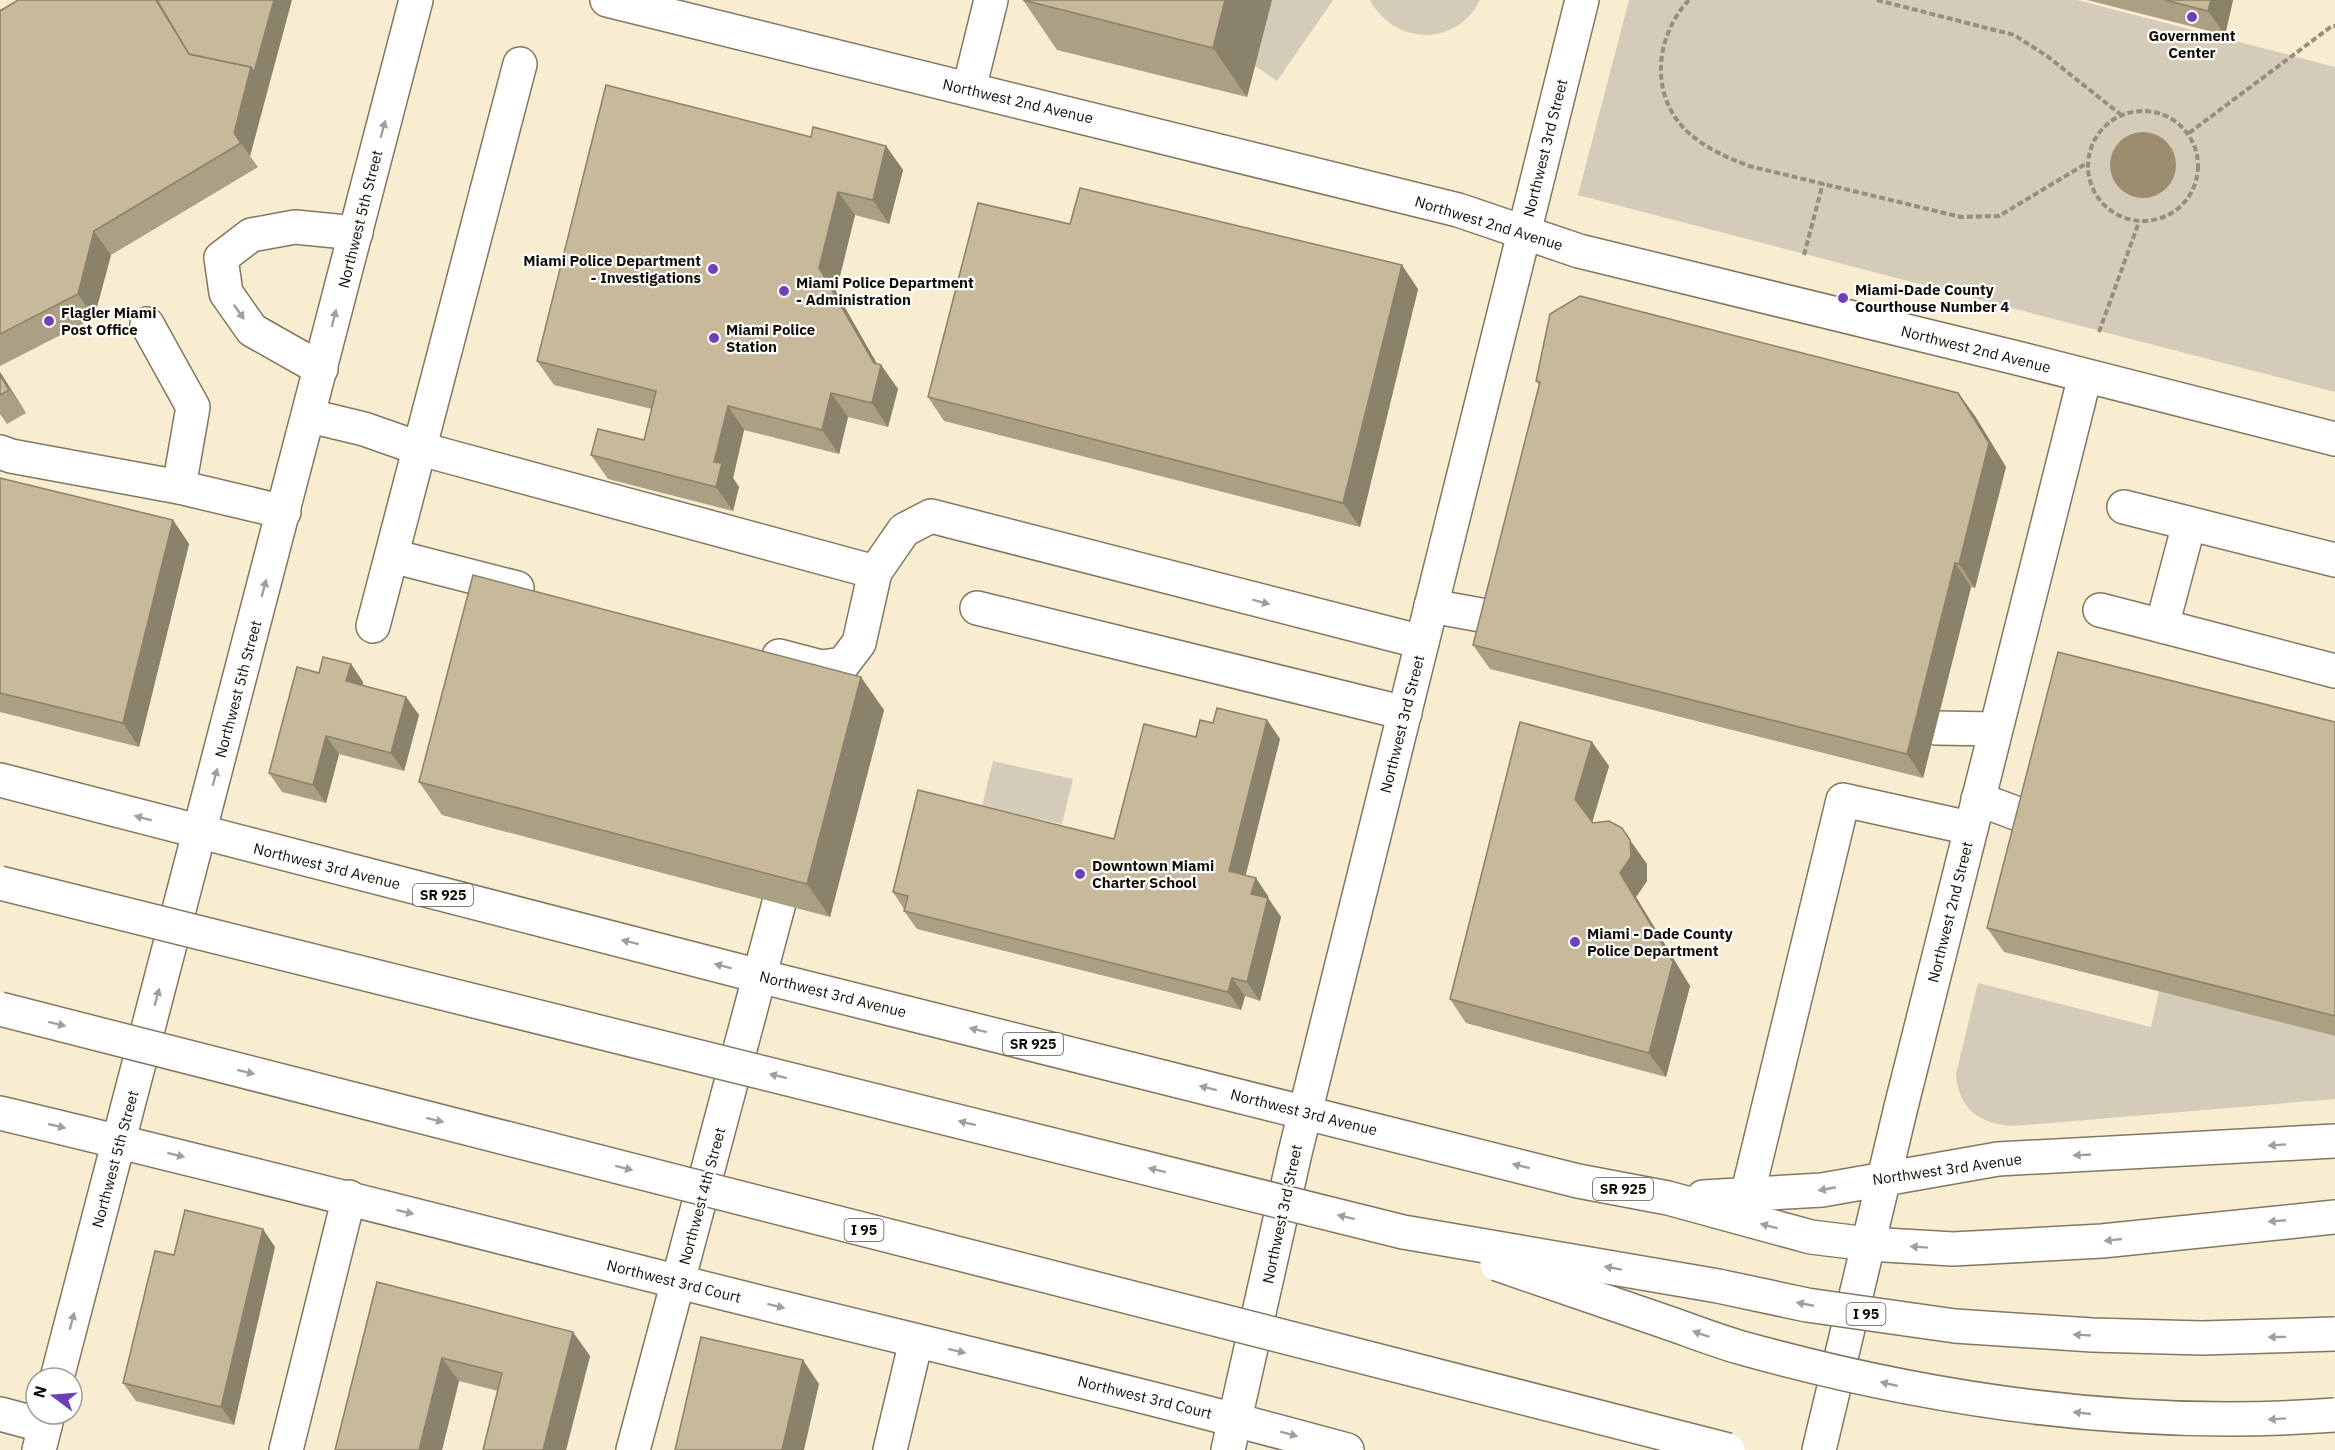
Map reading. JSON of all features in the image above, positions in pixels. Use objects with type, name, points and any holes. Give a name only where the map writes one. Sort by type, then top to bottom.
[{"type":"main road","name":"Northwest 5th Street","points":[[60,1366],[310,416],[416,0]]},
{"type":"main road","name":"Northwest 2nd Avenue","points":[[607,0],[1458,210],[1579,251],[2335,439]]},
{"type":"main road","points":[[969,89],[991,0]]},
{"type":"main road","name":"Northwest 3rd Street","points":[[1232,1435],[1306,1112],[1582,0]]},
{"type":"main road","points":[[373,626],[520,64]]},
{"type":"main road","points":[[321,369],[252,330],[226,292],[221,258],[251,235],[295,227],[356,233]]},
{"type":"main road","points":[[147,324],[193,407],[179,487]]},
{"type":"main road","name":"Northwest 2nd Street","points":[[1819,1450],[1884,1177],[2085,376]]},
{"type":"main road","points":[[310,416],[421,449],[875,572]]},
{"type":"main road","points":[[0,452],[11,456],[179,487],[284,512]]},
{"type":"main road","points":[[2124,507],[2335,560]]},
{"type":"main road","points":[[844,699],[843,664],[859,643],[875,572],[904,530],[932,516],[1422,642]]},
{"type":"main road","points":[[2162,626],[2188,524]]},
{"type":"main road","points":[[392,556],[542,595]]},
{"type":"main road","points":[[1431,606],[1503,619]]},
{"type":"main road","points":[[977,608],[1405,713]]},
{"type":"main road","points":[[2100,610],[2335,672]]},
{"type":"main road","points":[[751,649],[821,667],[843,664]]},
{"type":"main road","points":[[1936,728],[1995,729]]},
{"type":"main road","name":"Northwest 3rd Avenue","points":[[0,780],[759,976],[1578,1181],[1668,1198],[1811,1237],[1868,1244],[1953,1249],[2102,1241],[2335,1217]]},
{"type":"main road","points":[[1747,1197],[1843,800],[2037,821]]},
{"type":"main road","name":"I 95","points":[[0,883],[1403,1232],[1718,1286],[1807,1305],[1955,1326],[2092,1335],[2202,1338],[2335,1334]]},
{"type":"main road","name":"Northwest 4th Street","points":[[633,1450],[779,903]]},
{"type":"main road","name":"I 95","points":[[0,1009],[1728,1450]]},
{"type":"main road","name":"Northwest 3rd Court","points":[[0,1113],[349,1197],[916,1341],[1232,1435],[1347,1450]]},
{"type":"main road","name":"Northwest 3rd Avenue","points":[[1668,1198],[1747,1197],[1822,1190],[1884,1177],[1998,1159],[2335,1141]]},
{"type":"main road","points":[[286,1450],[349,1197]]},
{"type":"main road","points":[[1403,1232],[1740,1347],[1894,1386],[1982,1401],[2127,1418],[2253,1420],[2335,1415]]},
{"type":"main road","points":[[890,1450],[916,1341]]},
{"type":"main road","points":[[0,1414],[44,1430]]},
{"type":"path","points":[[1689,0],[1668,28],[1660,69],[1669,105],[1681,125],[1697,141],[1749,166],[1960,217],[1999,216],[2087,163]]},
{"type":"path","points":[[1877,0],[2014,35],[2047,56],[2120,114]]},
{"type":"path","points":[[2189,134],[2335,26]]},
{"type":"path","points":[[2139,110],[2157,112],[2175,119],[2189,134],[2199,162],[2197,181],[2188,199],[2174,213],[2139,222],[2120,217],[2098,200],[2089,182],[2087,163],[2091,146],[2100,130],[2120,114],[2139,110]]},
{"type":"path","points":[[1804,255],[1823,183]]},
{"type":"path","points":[[2099,332],[2139,222]]},
{"type":"shaded area","points":[[1272,0],[1333,0],[1277,81],[1255,66]]},
{"type":"shaded area","points":[[1370,0],[1480,0],[1469,16],[1456,27],[1441,33],[1425,35],[1394,26],[1381,15]]},
{"type":"shaded area","points":[[1629,0],[2077,0],[2335,67],[2335,392],[1578,195]]},
{"type":"shaded area","points":[[2143,132],[2155,135],[2166,142],[2173,153],[2176,165],[2173,177],[2166,188],[2155,195],[2143,198],[2131,195],[2120,188],[2113,177],[2110,165],[2113,153],[2120,142],[2131,135]]},
{"type":"shaded area","points":[[993,761],[1073,779],[1062,824],[982,806]]},
{"type":"shaded area","points":[[1978,983],[2151,1027],[2159,991],[2335,1036],[2335,1099],[2014,1126],[1991,1122],[1981,1118],[1966,1105],[1961,1096],[1956,1074]]},
{"type":"building","points":[[18,0],[156,0],[189,54],[251,67],[234,133],[241,143],[94,231],[78,294],[0,334],[0,11]]},
{"type":"building","points":[[157,0],[274,0],[254,72],[251,67],[189,54]]},
{"type":"building","points":[[1023,0],[1225,0],[1213,48]]},
{"type":"building","points":[[2165,0],[2211,0],[2208,11]]},
{"type":"building","name":"Miami Police Station","points":[[606,85],[811,137],[813,127],[886,146],[873,200],[838,192],[819,268],[874,363],[881,365],[872,403],[831,393],[822,430],[728,406],[714,462],[722,463],[716,487],[591,455],[598,429],[644,440],[656,391],[537,361]]},
{"type":"building","points":[[1080,188],[1402,265],[1343,503],[928,397],[978,203],[1070,224]]},
{"type":"building","points":[[1580,296],[1958,393],[1989,443],[1959,564],[1955,563],[1907,754],[1473,645],[1540,382],[1536,381],[1550,314]]},
{"type":"building","points":[[0,375],[9,390],[0,395]]},
{"type":"building","points":[[0,478],[173,520],[123,723],[0,693]]},
{"type":"building","points":[[473,575],[861,677],[807,884],[419,782]]},
{"type":"building","points":[[2058,652],[2335,722],[2335,1016],[1987,928]]},
{"type":"building","points":[[323,657],[351,664],[346,681],[406,697],[391,753],[326,736],[313,785],[269,773],[297,667],[319,673]]},
{"type":"building","name":"Downtown Miami Charter School","points":[[1217,708],[1267,720],[1229,871],[1256,878],[1251,894],[1268,898],[1247,982],[1232,978],[1228,992],[904,911],[908,896],[893,892],[918,790],[1114,839],[1144,724],[1196,737],[1200,720],[1213,723]]},
{"type":"building","name":"Miami - Dade County Police Department","points":[[1520,722],[1592,742],[1575,799],[1593,823],[1609,821],[1622,828],[1630,840],[1631,857],[1620,873],[1673,962],[1649,1053],[1450,999]]},
{"type":"building","points":[[185,1210],[263,1229],[221,1407],[123,1383],[155,1251],[174,1255]]},
{"type":"building","points":[[377,1282],[573,1332],[543,1450],[483,1450],[502,1373],[442,1358],[419,1450],[335,1450]]},
{"type":"building","points":[[701,1337],[803,1360],[782,1450],[675,1450]]},
{"type":"place","name":"Government Center","points":[[2192,17]]},
{"type":"place","name":"Miami Police Department - Investigations","points":[[713,269]]},
{"type":"place","name":"Miami Police Department - Administration","points":[[784,291]]},
{"type":"place","name":"Miami-Dade County Courthouse Number 4","points":[[1843,298]]},
{"type":"place","name":"Flagler Miami Post Office","points":[[49,321]]},
{"type":"place","name":"Miami Police Station","points":[[714,338]]},
{"type":"place","name":"Downtown Miami Charter School","points":[[1080,874]]},
{"type":"place","name":"Miami - Dade County Police Department","points":[[1575,942]]}]
